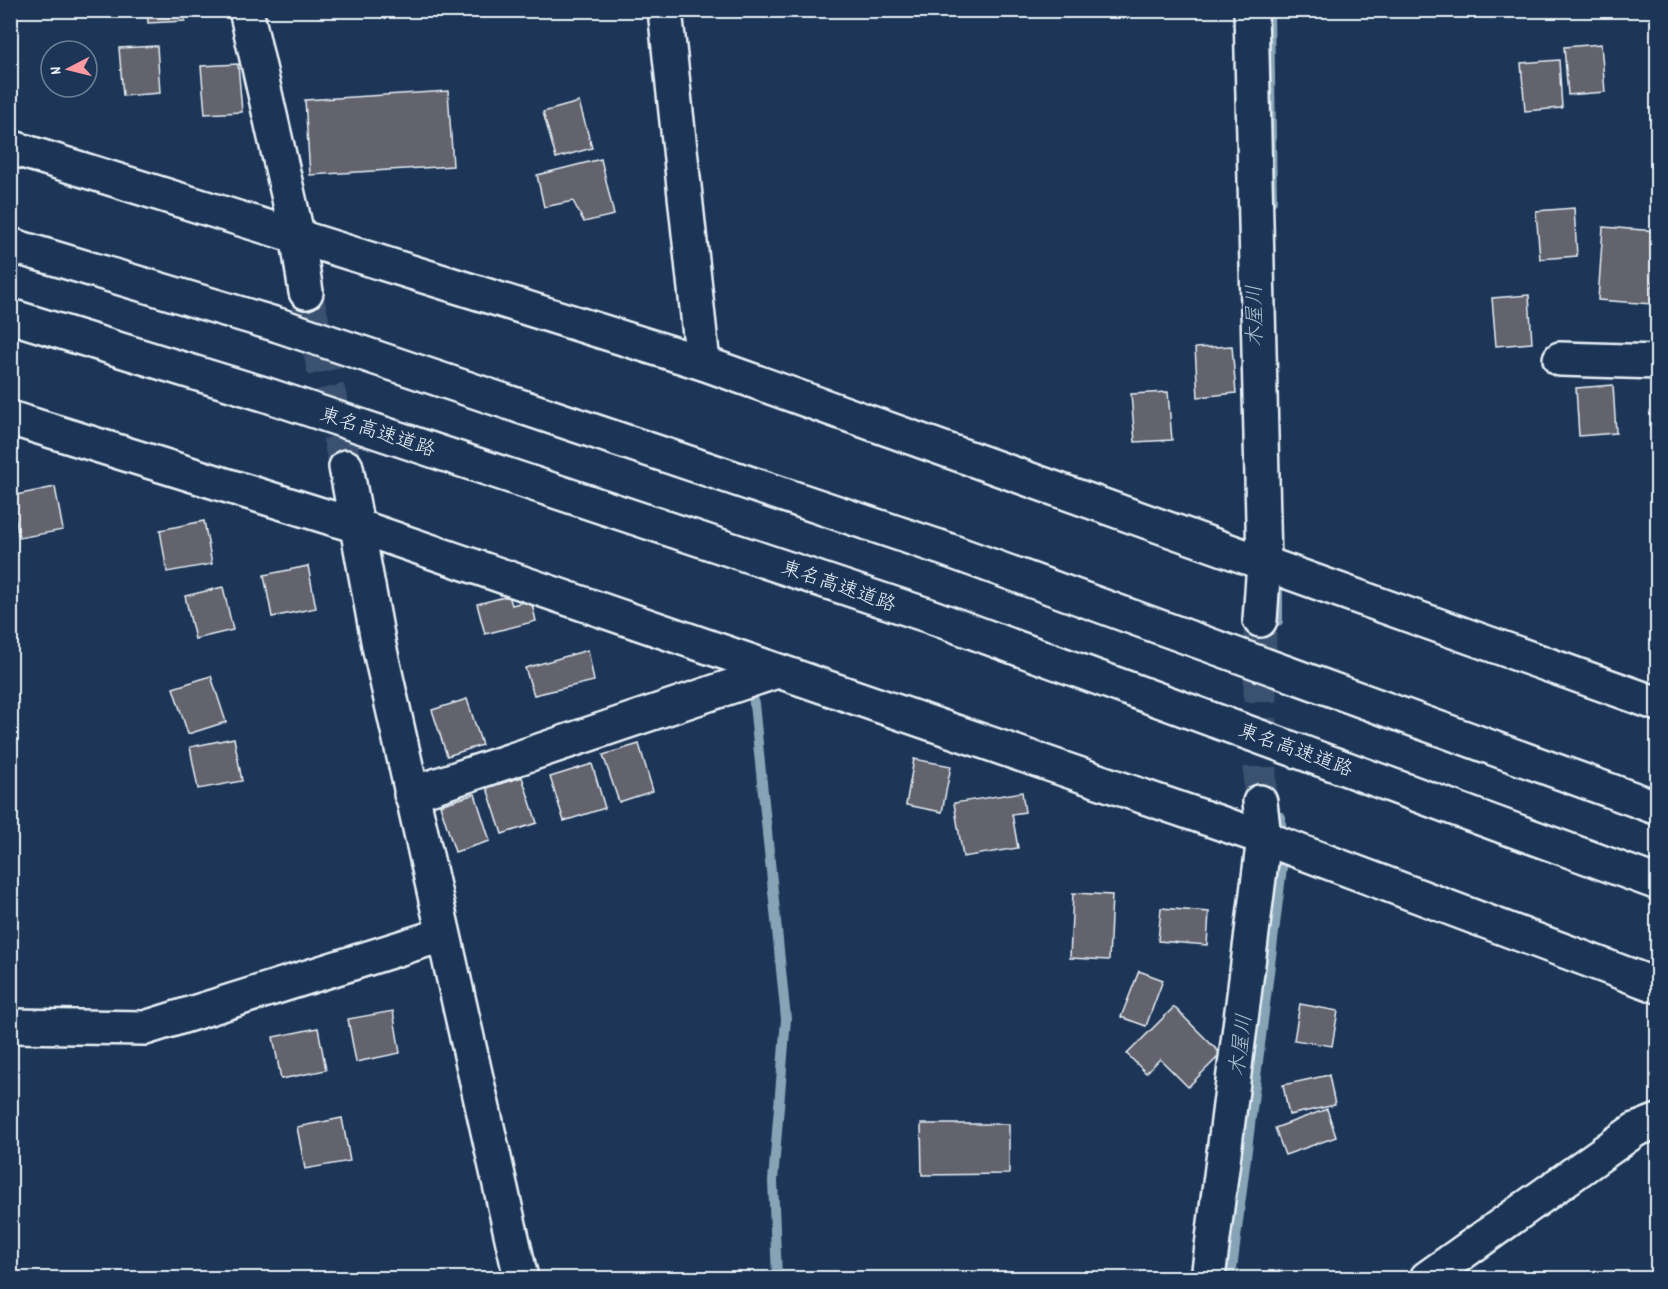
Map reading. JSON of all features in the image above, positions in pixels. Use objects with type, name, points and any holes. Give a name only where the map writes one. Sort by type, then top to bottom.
[{"type":"main road","points":[[246,10],[297,234],[306,292]]},
{"type":"main road","points":[[665,10],[703,363]]},
{"type":"main road","points":[[1251,10],[1265,564],[1260,620]]},
{"type":"main road","points":[[10,147],[297,234],[703,363],[1658,704]]},
{"type":"main road","points":[[10,245],[278,325],[886,529],[1658,808]]},
{"type":"main road","name":"東名高速道路","points":[[10,316],[278,398],[927,615],[1658,883]]},
{"type":"main road","points":[[1560,359],[1658,362]]},
{"type":"main road","points":[[10,418],[357,526],[777,670],[1277,843],[1658,986]]},
{"type":"main road","points":[[346,467],[379,646],[442,935],[521,1278]]},
{"type":"main road","points":[[411,794],[777,670]]},
{"type":"main road","points":[[1208,1278],[1277,843],[1260,802]]},
{"type":"main road","points":[[10,1026],[145,1028],[442,935]]},
{"type":"main road","points":[[1428,1278],[1635,1130],[1658,1121]]},
{"type":"building","points":[[147,10],[185,10],[185,21],[148,23]]},
{"type":"building","points":[[1601,44],[1605,92],[1568,95],[1564,47]]},
{"type":"building","points":[[157,46],[160,93],[123,96],[119,48]]},
{"type":"building","points":[[1559,60],[1562,108],[1525,111],[1521,63]]},
{"type":"building","points":[[238,64],[242,112],[205,114],[201,66]]},
{"type":"building","points":[[448,91],[453,166],[310,175],[305,100]]},
{"type":"building","points":[[579,102],[592,148],[556,158],[543,112]]},
{"type":"building","points":[[601,159],[614,215],[584,222],[573,201],[544,207],[537,175]]},
{"type":"building","points":[[1574,208],[1577,256],[1540,259],[1536,211]]},
{"type":"building","points":[[1603,227],[1657,231],[1652,304],[1598,300]]},
{"type":"building","points":[[1529,295],[1532,343],[1496,346],[1492,298]]},
{"type":"building","points":[[1232,346],[1236,393],[1198,397],[1195,348]]},
{"type":"building","points":[[1613,385],[1616,433],[1579,436],[1576,388]]},
{"type":"building","points":[[1168,392],[1172,440],[1135,442],[1131,394]]},
{"type":"building","points":[[55,487],[63,530],[19,538],[11,496]]},
{"type":"building","points":[[204,521],[212,564],[167,572],[160,530]]},
{"type":"building","points":[[308,566],[316,608],[272,617],[264,575]]},
{"type":"building","points":[[223,587],[233,630],[195,639],[185,596]]},
{"type":"building","points":[[509,596],[512,605],[531,600],[536,621],[485,634],[477,604]]},
{"type":"building","points":[[588,650],[594,681],[534,695],[525,668]]},
{"type":"building","points":[[211,676],[226,722],[188,734],[173,688]]},
{"type":"building","points":[[467,699],[482,745],[447,756],[432,710]]},
{"type":"building","points":[[234,738],[242,781],[198,789],[190,747]]},
{"type":"building","points":[[639,744],[653,791],[619,802],[603,755]]},
{"type":"building","points":[[914,759],[951,766],[942,812],[906,805]]},
{"type":"building","points":[[592,764],[605,808],[564,821],[550,777]]},
{"type":"building","points":[[522,777],[537,823],[502,834],[487,788]]},
{"type":"building","points":[[1022,792],[1025,812],[1012,814],[1018,848],[963,857],[954,803]]},
{"type":"building","points":[[475,794],[490,841],[455,852],[440,805]]},
{"type":"building","points":[[1073,893],[1112,895],[1109,960],[1070,958]]},
{"type":"building","points":[[1161,908],[1209,912],[1207,945],[1158,941]]},
{"type":"building","points":[[1139,971],[1163,980],[1146,1026],[1121,1017]]},
{"type":"building","points":[[1300,1004],[1338,1011],[1332,1046],[1294,1040]]},
{"type":"building","points":[[1174,1007],[1221,1054],[1188,1087],[1160,1059],[1146,1073],[1127,1054]]},
{"type":"building","points":[[393,1011],[400,1053],[356,1062],[348,1019]]},
{"type":"building","points":[[318,1028],[326,1070],[281,1079],[273,1037]]},
{"type":"building","points":[[1329,1075],[1335,1105],[1289,1115],[1283,1085]]},
{"type":"building","points":[[1327,1109],[1336,1137],[1285,1155],[1275,1128]]},
{"type":"building","points":[[342,1118],[350,1161],[305,1169],[297,1127]]},
{"type":"building","points":[[921,1124],[1009,1124],[1009,1174],[922,1175]]},
{"type":"waterway","name":"木屋川","points":[[1269,10],[1272,201]]},
{"type":"waterway","name":"木屋川","points":[[1278,589],[1278,621]]},
{"type":"waterway","points":[[752,684],[786,1019],[773,1181],[777,1278]]},
{"type":"waterway","name":"木屋川","points":[[1231,1278],[1282,868],[1281,817]]},
{"type":"tunnel","points":[[306,292],[346,467]]},
{"type":"tunnel","points":[[1260,620],[1260,802]]}]
